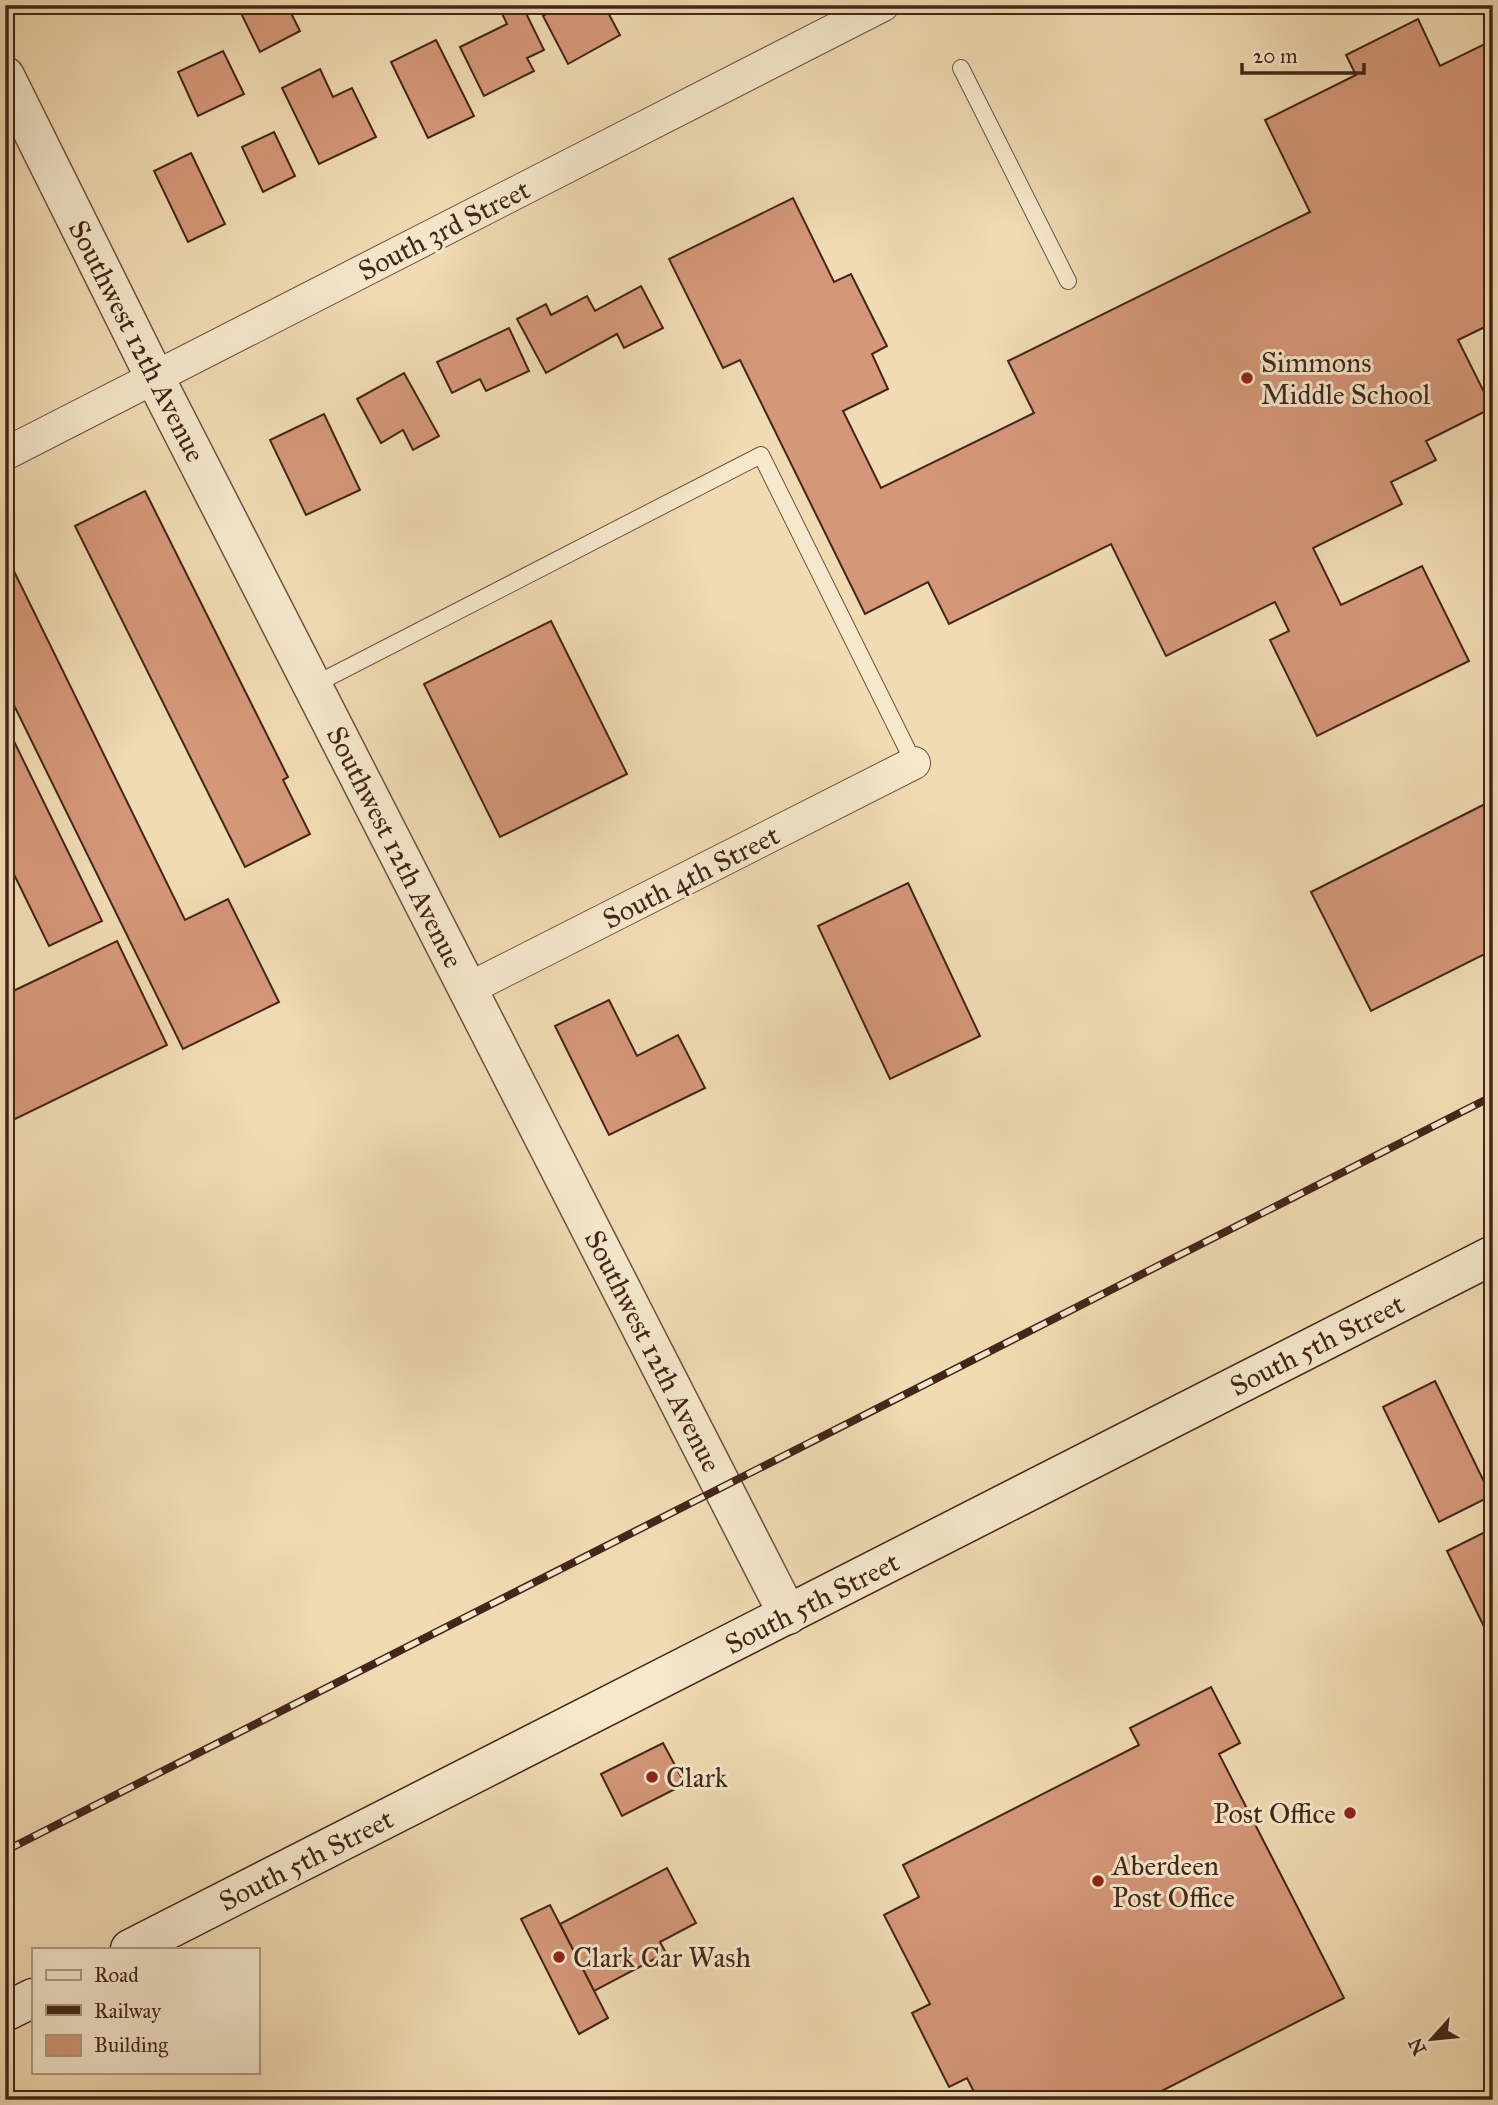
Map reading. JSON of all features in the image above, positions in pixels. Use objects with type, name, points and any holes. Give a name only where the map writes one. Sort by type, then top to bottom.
[{"type":"street","name":"South 3rd Street","points":[[5,454],[883,5]]},
{"type":"street","name":"Southwest 12th Avenue","points":[[5,76],[155,378],[788,1615]]},
{"type":"street","name":"South 4th Street","points":[[468,989],[914,764]]},
{"type":"street","name":"South 5th Street","points":[[132,1948],[788,1615],[1489,1266]]},
{"type":"street","points":[[5,2012],[32,1998]]},
{"type":"lane","points":[[961,68],[1069,281]]},
{"type":"lane","points":[[312,686],[761,455],[914,764]]},
{"type":"building","points":[[237,5],[287,5],[300,31],[260,52]]},
{"type":"building","points":[[498,5],[522,5],[544,50],[527,58],[534,71],[484,96],[460,47],[507,24]]},
{"type":"building","points":[[562,5],[604,5],[620,35],[568,64],[543,16]]},
{"type":"building","name":"Simmons Middle School","points":[[1418,19],[1440,66],[1493,40],[1493,323],[1458,340],[1492,408],[1426,441],[1436,460],[1391,482],[1402,504],[1313,548],[1341,605],[1422,566],[1469,661],[1317,736],[1270,640],[1289,631],[1275,602],[1166,656],[1111,544],[949,624],[928,582],[865,614],[740,360],[723,368],[669,259],[793,198],[834,282],[851,274],[887,346],[872,354],[888,389],[843,411],[881,488],[1034,413],[1008,361],[1310,212],[1265,120],[1356,75],[1346,55]]},
{"type":"building","points":[[436,40],[474,116],[428,138],[391,62]]},
{"type":"building","points":[[223,51],[244,94],[198,116],[178,72]]},
{"type":"building","points":[[320,69],[333,97],[352,88],[376,137],[319,164],[282,88]]},
{"type":"building","points":[[274,132],[295,176],[263,192],[242,147]]},
{"type":"building","points":[[191,153],[225,224],[188,242],[154,171]]},
{"type":"building","points":[[641,286],[663,328],[624,348],[617,334],[546,373],[517,319],[546,304],[551,315],[587,296],[595,311]]},
{"type":"building","points":[[509,328],[529,371],[486,391],[480,379],[452,393],[437,362]]},
{"type":"building","points":[[404,373],[439,436],[413,450],[403,430],[381,443],[357,399]]},
{"type":"building","points":[[324,414],[360,490],[306,515],[270,440]]},
{"type":"building","points":[[145,491],[288,777],[283,780],[310,834],[245,867],[75,526]]},
{"type":"building","points":[[7,557],[185,920],[228,899],[279,1002],[183,1049],[5,687]]},
{"type":"building","points":[[551,621],[627,774],[500,837],[424,684]]},
{"type":"building","points":[[5,723],[102,921],[49,946],[5,856]]},
{"type":"building","points":[[1493,800],[1493,950],[1371,1011],[1311,892]]},
{"type":"building","points":[[908,883],[980,1036],[890,1079],[818,926]]},
{"type":"building","points":[[117,941],[167,1045],[5,1124],[5,995]]},
{"type":"building","points":[[609,1000],[637,1056],[678,1035],[705,1088],[609,1135],[555,1026]]},
{"type":"building","points":[[1435,1381],[1491,1496],[1439,1522],[1383,1407]]},
{"type":"building","points":[[1493,1528],[1493,1645],[1447,1551]]},
{"type":"building","name":"Aberdeen Post Office","points":[[1211,1687],[1240,1743],[1219,1754],[1344,1998],[1144,2100],[978,2100],[967,2078],[949,2087],[912,2013],[930,2004],[884,1915],[919,1897],[903,1865],[1139,1745],[1130,1728]]},
{"type":"building","points":[[663,1743],[685,1784],[622,1816],[601,1774]]},
{"type":"building","points":[[667,1868],[696,1923],[660,1942],[666,1953],[594,1991],[560,1924]]},
{"type":"building","name":"Clark Car Wash","points":[[550,1905],[608,2018],[579,2034],[521,1919]]},
{"type":"railway","points":[[5,1851],[1493,1096]]},
{"type":"place","name":"Simmons Middle School","points":[[1247,378]]},
{"type":"place","name":"Clark","points":[[652,1777]]},
{"type":"place","name":"Post Office","points":[[1350,1813]]},
{"type":"place","name":"Aberdeen Post Office","points":[[1098,1881]]},
{"type":"place","name":"Clark Car Wash","points":[[559,1957]]}]
